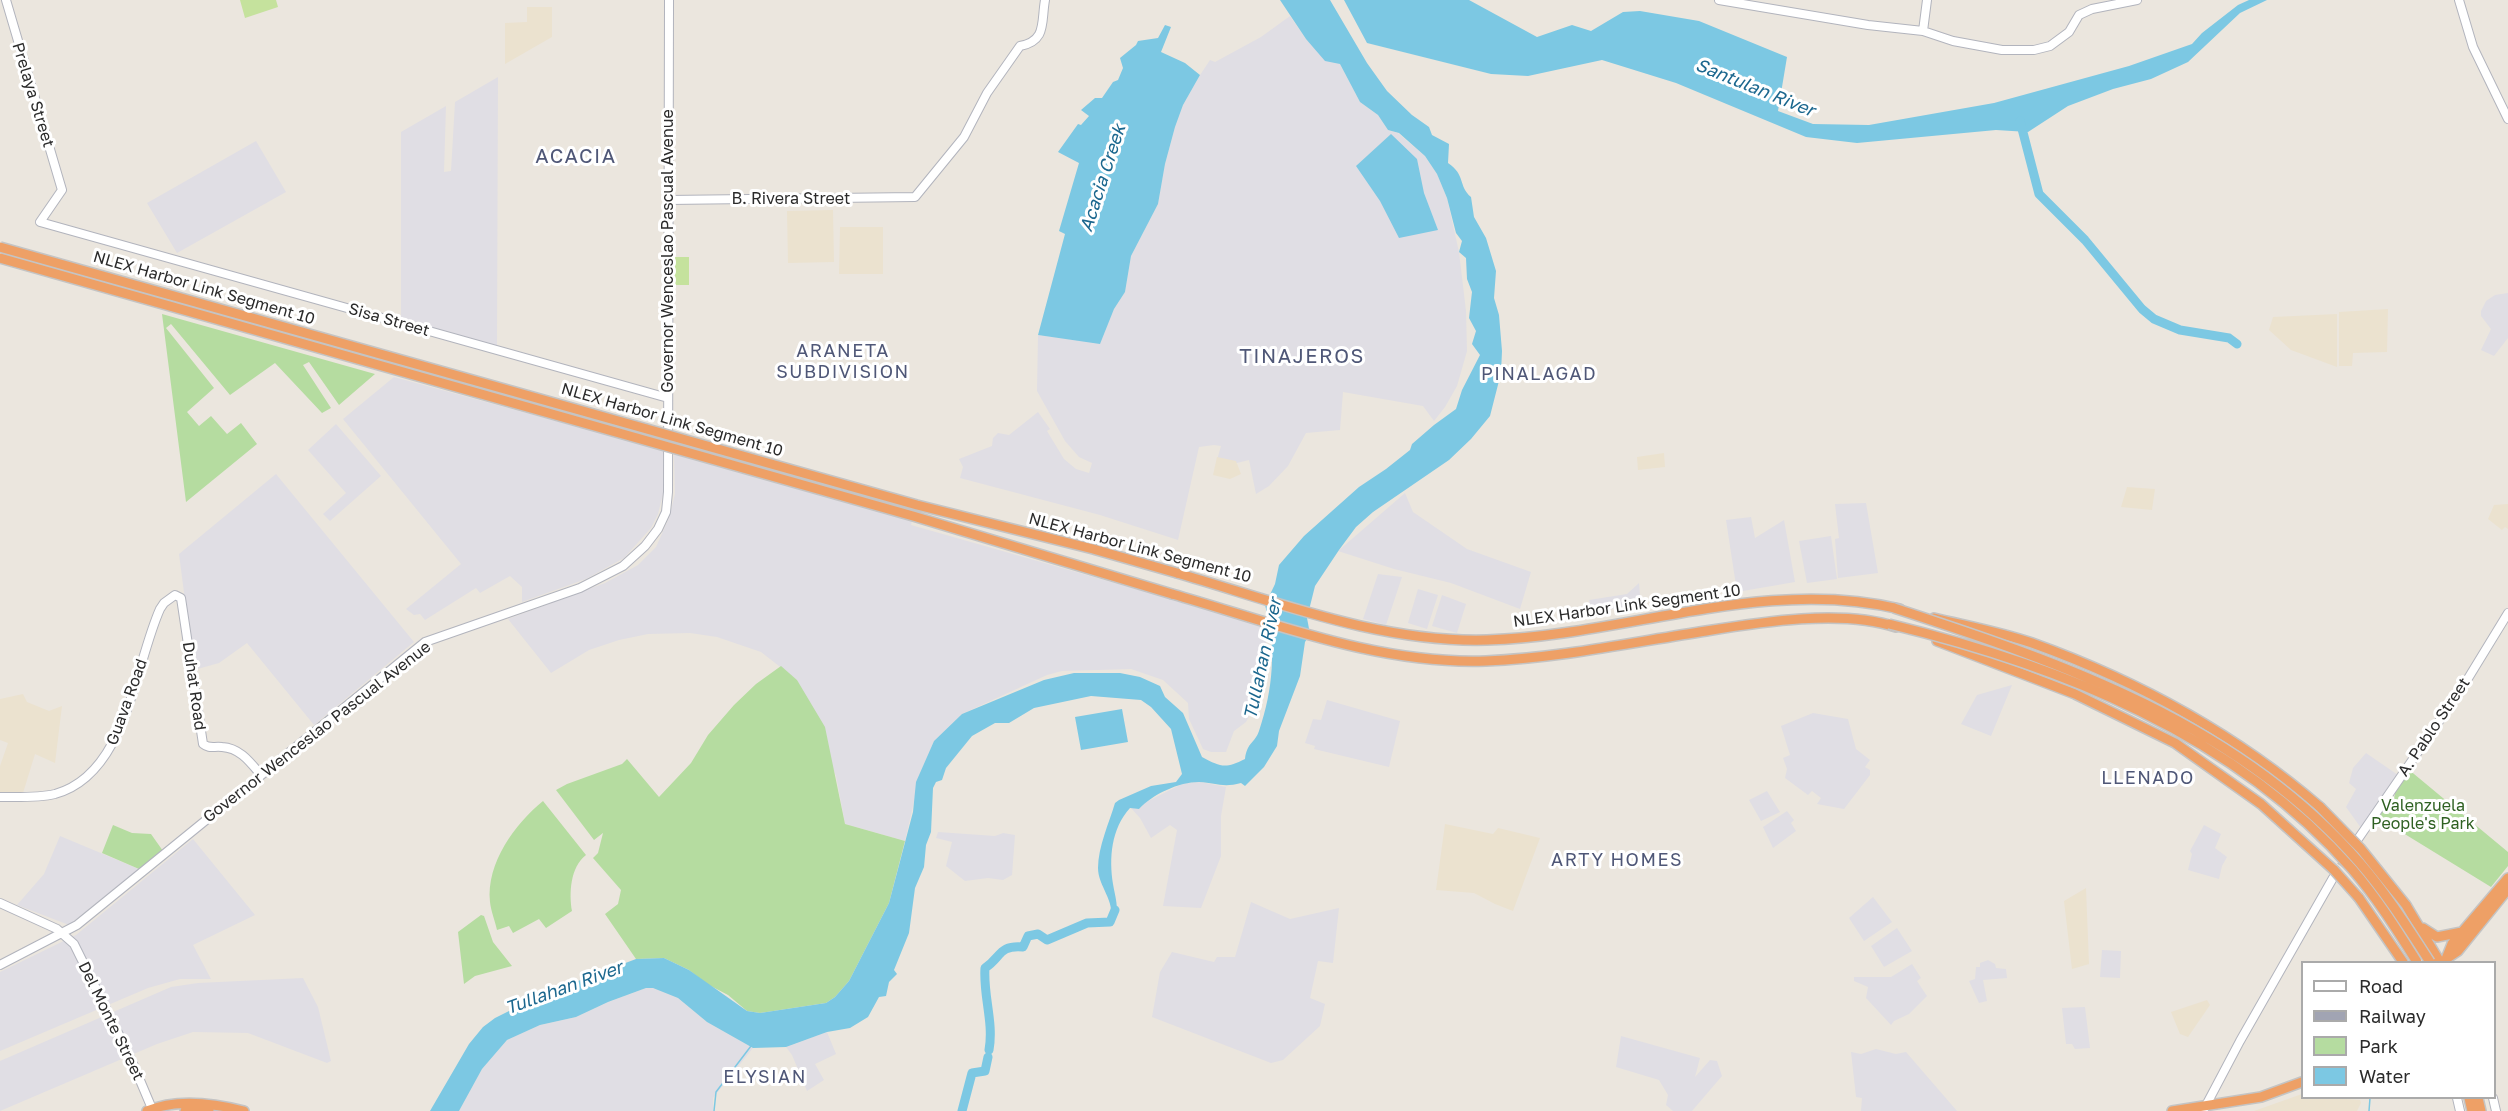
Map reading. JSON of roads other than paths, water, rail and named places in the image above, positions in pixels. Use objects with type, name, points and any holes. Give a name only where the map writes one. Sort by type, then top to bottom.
[{"type":"highway","name":"NLEX Harbor Link Segment 10","points":[[0,246],[906,501],[1093,549],[1384,631],[1451,640],[1518,638],[1783,599],[1846,601],[1894,608],[2113,687],[2168,714],[2247,762],[2295,799],[2359,862],[2397,910],[2429,961]]},
{"type":"highway","name":"NLEX Harbor Link Segment 10","points":[[0,258],[913,516],[1311,635],[1380,652],[1452,662],[1487,661],[1560,654],[1785,619],[1845,620],[1889,624],[1961,643],[2080,684],[2163,723],[2241,770],[2287,806],[2352,869],[2389,916],[2416,961]]},
{"type":"highway","points":[[1894,608],[2030,643],[2105,672],[2161,698],[2239,744],[2281,774],[2320,807],[2361,849],[2406,905],[2445,961]]},
{"type":"highway","points":[[1889,624],[1961,648],[2075,694],[2175,743],[2232,781],[2299,836],[2334,870],[2377,922],[2394,947],[2400,961]]},
{"type":"highway","points":[[2446,961],[2452,944],[2508,878]]},
{"type":"highway","points":[[2447,961],[2458,951],[2508,889]]},
{"type":"highway","points":[[2421,928],[2437,936],[2462,932]]},
{"type":"highway","points":[[2394,947],[2405,952],[2416,948],[2422,937],[2421,928]]},
{"type":"highway","points":[[2206,1109],[2261,1097],[2301,1082]]},
{"type":"highway","points":[[2172,1111],[2253,1104],[2301,1087]]},
{"type":"highway","points":[[151,1110],[179,1104],[197,1104],[244,1111]]},
{"type":"highway","points":[[185,1111],[209,1111]]},
{"type":"street","name":"Prelaya Street","points":[[6,0],[62,190],[40,222]]},
{"type":"street","name":"Governor Wenceslao Pascual Avenue","points":[[0,965],[63,934],[109,900],[425,642],[580,588],[611,574],[630,561],[653,536],[666,512],[668,492],[669,0]]},
{"type":"street","name":"B. Rivera Street","points":[[668,200],[915,197],[964,137],[987,93],[1020,46],[1032,44],[1039,38],[1046,0]]},
{"type":"street","points":[[1719,0],[1868,25],[1923,31],[2002,50],[2034,50],[2050,46],[2068,32],[2079,15],[2092,9],[2137,0]]},
{"type":"street","points":[[1923,31],[1927,0]]},
{"type":"street","points":[[2458,0],[2473,47],[2508,119]]},
{"type":"street","name":"Sisa Street","points":[[40,222],[668,398]]},
{"type":"street","name":"Duhat Road","points":[[179,595],[203,744],[209,748],[230,748],[243,754],[261,775]]},
{"type":"street","name":"Guava Road","points":[[0,797],[53,794],[86,778],[107,756],[160,609],[170,598],[179,595]]},
{"type":"street","name":"A. Pablo Street","points":[[2358,839],[2464,685],[2508,613]]},
{"type":"street","points":[[2206,1109],[2240,1041],[2333,878]]},
{"type":"street","points":[[0,903],[41,921],[63,934]]},
{"type":"street","name":"Del Monte Street","points":[[63,934],[74,944],[85,964],[151,1110]]},
{"type":"water","points":[[1280,0],[1330,0],[1367,63],[1387,91],[1412,115],[1429,127],[1432,135],[1449,144],[1448,163],[1454,167],[1464,189],[1471,197],[1474,217],[1486,238],[1496,271],[1494,298],[1499,315],[1502,351],[1501,373],[1490,416],[1449,460],[1373,512],[1356,527],[1315,586],[1307,618],[1310,634],[1305,642],[1300,676],[1279,731],[1277,746],[1264,767],[1245,786],[1241,783],[1224,785],[1191,783],[1159,794],[1139,809],[1130,808],[1119,825],[1113,844],[1112,874],[1117,908],[1114,922],[1110,919],[1111,906],[1098,868],[1104,835],[1115,803],[1151,786],[1176,782],[1182,774],[1171,729],[1151,707],[1141,700],[1091,696],[1034,708],[1009,723],[995,723],[972,736],[946,768],[942,780],[936,782],[933,788],[931,832],[926,845],[924,867],[915,888],[909,933],[894,970],[897,974],[889,982],[886,996],[879,997],[868,1017],[850,1028],[827,1032],[786,1047],[753,1048],[707,1022],[678,998],[653,988],[646,988],[576,1017],[540,1025],[507,1040],[482,1069],[459,1111],[430,1111],[469,1044],[483,1027],[495,1018],[509,1011],[557,997],[578,981],[636,959],[664,958],[689,970],[747,1011],[760,1013],[826,1003],[835,997],[849,981],[889,903],[913,812],[916,782],[934,741],[962,714],[1044,680],[1074,673],[1120,673],[1140,677],[1160,686],[1165,697],[1183,713],[1202,757],[1223,766],[1245,759],[1247,749],[1259,731],[1268,700],[1272,653],[1265,605],[1275,584],[1279,565],[1304,536],[1359,487],[1410,450],[1412,444],[1456,409],[1462,390],[1480,355],[1472,344],[1476,331],[1469,318],[1472,292],[1467,279],[1466,258],[1459,252],[1462,241],[1456,233],[1447,198],[1437,174],[1425,156],[1399,133],[1388,130],[1378,115],[1360,102],[1340,64],[1325,61],[1306,39]]},
{"type":"water","name":"Santulan River","points":[[1344,0],[1469,0],[1537,37],[1572,25],[1591,31],[1623,12],[1640,11],[1699,21],[1787,57],[1778,111],[1813,124],[1869,125],[1994,103],[2129,66],[2192,44],[2202,33],[2238,5],[2249,0],[2267,0],[2240,13],[2188,62],[2151,79],[2113,89],[2068,106],[2028,132],[1996,130],[1857,143],[1806,137],[1676,83],[1602,60],[1528,76],[1491,74],[1367,43]]},
{"type":"water","name":"Acacia Creek","points":[[1165,25],[1171,27],[1161,52],[1185,63],[1200,75],[1183,105],[1175,127],[1158,204],[1131,256],[1125,292],[1114,309],[1100,344],[1038,335],[1065,234],[1059,231],[1079,163],[1058,152],[1078,124],[1081,125],[1089,116],[1081,110],[1095,98],[1102,98],[1113,82],[1118,80],[1123,68],[1120,58],[1138,41],[1158,38]]},
{"type":"water","points":[[1391,134],[1417,159],[1424,193],[1438,230],[1399,238],[1380,201],[1356,166]]},
{"type":"water","points":[[1122,709],[1128,742],[1081,750],[1075,717]]},
{"type":"waterway","points":[[2020,121],[2039,194],[2085,240],[2142,309],[2154,319],[2180,330],[2229,338],[2237,344]]},
{"type":"waterway","points":[[989,1050],[990,1029],[985,968],[1004,950],[1023,947],[1028,936],[1038,934],[1047,940],[1087,923],[1110,922],[1115,910]]},
{"type":"waterway","points":[[714,1111],[716,1092],[751,1046]]},
{"type":"waterway","points":[[962,1111],[972,1073],[985,1071],[988,1057]]},
{"type":"waterway","points":[[2369,1111],[2370,1099]]},
{"type":"tunnel","points":[[2334,876],[2358,839]]},
{"type":"railway","points":[[0,246],[455,377],[649,430]]},
{"type":"district","name":"ACACIA","points":[[576,157]]},
{"type":"district","name":"TINAJEROS","points":[[1302,357]]},
{"type":"district","name":"ARANETA SUBDIVISION","points":[[843,361]]},
{"type":"district","name":"PINALAGAD","points":[[1539,374]]},
{"type":"district","name":"LLENADO","points":[[2148,778]]},
{"type":"district","name":"ARTY HOMES","points":[[1617,860]]},
{"type":"district","name":"ELYSIAN","points":[[765,1077]]},
{"type":"water label","name":"Tullahan River","points":[[1263,659]]},
{"type":"water label","name":"Tullahan River","points":[[564,988]]},
{"type":"park label","name":"Valenzuela People's Park","points":[[2423,815]]}]
